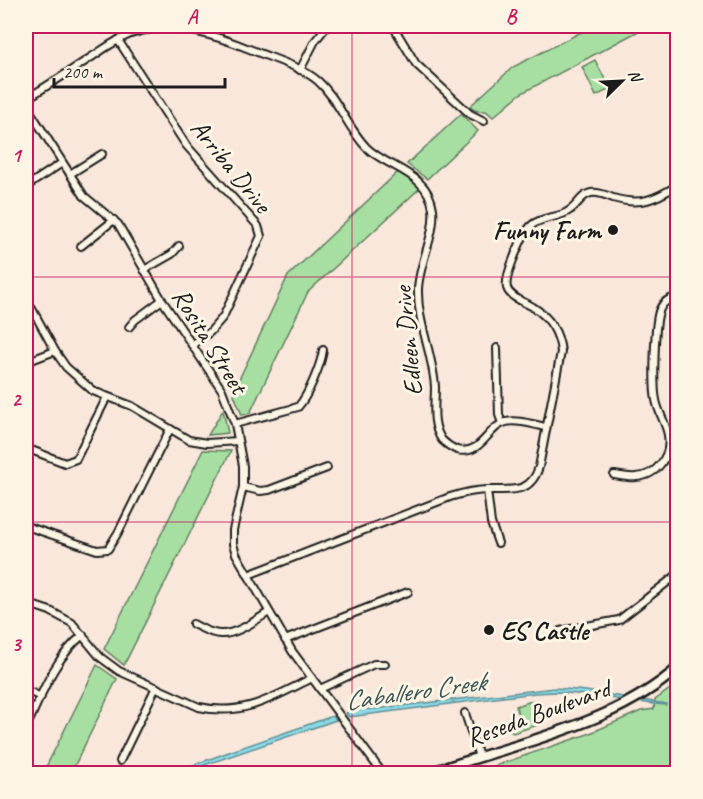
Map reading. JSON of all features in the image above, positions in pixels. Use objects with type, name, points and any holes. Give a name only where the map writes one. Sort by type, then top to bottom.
[{"type":"main road","name":"Reseda Boulevard","points":[[425,774],[586,723],[634,700],[678,668]]},
{"type":"street","points":[[26,99],[118,40],[135,33],[154,30],[201,32],[223,38],[300,70],[315,40],[327,26]]},
{"type":"street","points":[[393,26],[416,64],[470,114],[484,121]]},
{"type":"street","name":"Arriba Drive","points":[[118,40],[186,145],[258,226],[261,236],[223,317],[210,332],[192,345]]},
{"type":"street","name":"Edleen Drive","points":[[300,70],[327,91],[369,150],[415,177],[430,197],[433,219],[420,274],[418,293],[422,327],[434,384],[435,420],[443,440],[458,450],[467,450],[482,443],[502,423]]},
{"type":"street","name":"Rosita Street","points":[[26,105],[89,202],[114,220],[162,300],[222,390],[235,424],[243,466],[243,487],[233,530],[233,544],[285,640],[383,774]]},
{"type":"street","points":[[70,174],[102,154]]},
{"type":"street","points":[[26,190],[30,184],[62,163]]},
{"type":"street","points":[[248,575],[468,491],[515,490],[530,483],[538,467],[561,352],[557,334],[548,319],[535,308],[511,294],[507,288],[509,272],[529,228],[533,224],[571,210],[585,195],[592,193],[637,203],[655,198],[678,185]]},
{"type":"street","points":[[81,246],[114,220]]},
{"type":"street","points":[[144,270],[172,254],[179,246]]},
{"type":"street","points":[[614,475],[635,478],[643,476],[659,466],[665,457],[669,437],[656,402],[654,389],[657,316],[664,303],[670,298],[678,297]]},
{"type":"street","points":[[26,298],[66,367],[93,391],[132,406],[195,442],[238,441]]},
{"type":"street","points":[[129,327],[162,300]]},
{"type":"street","points":[[497,348],[499,415],[502,423],[516,421],[546,427]]},
{"type":"street","points":[[235,424],[298,407],[304,399],[323,350]]},
{"type":"street","points":[[26,362],[55,351]]},
{"type":"street","points":[[26,448],[65,463],[76,459],[107,397]]},
{"type":"street","points":[[26,526],[97,550],[108,549],[170,429]]},
{"type":"street","points":[[665,457],[678,462]]},
{"type":"street","points":[[243,487],[260,491],[269,490],[327,468]]},
{"type":"street","points":[[487,489],[491,523],[498,543]]},
{"type":"street","points":[[560,631],[619,620],[678,574]]},
{"type":"street","points":[[285,640],[408,592]]},
{"type":"street","points":[[26,603],[62,617],[83,635],[108,664],[200,707],[213,710],[247,708],[312,678]]},
{"type":"street","points":[[193,624],[208,632],[228,633],[269,612]]},
{"type":"street","points":[[26,728],[61,657],[83,635]]},
{"type":"street","points":[[320,688],[374,664],[385,664]]},
{"type":"street","points":[[120,761],[156,687]]},
{"type":"street","points":[[26,690],[41,698]]},
{"type":"street","points":[[465,713],[479,757]]},
{"type":"green space","points":[[593,26],[648,26],[520,94],[493,117],[486,111],[477,111],[469,107],[513,67]]},
{"type":"green space","points":[[595,60],[610,89],[596,96],[582,67]]},
{"type":"green space","points":[[461,114],[478,131],[427,179],[407,164]]},
{"type":"green space","points":[[398,172],[420,188],[308,292],[250,413],[242,415],[233,392],[288,276]]},
{"type":"green space","points":[[223,410],[228,433],[208,435]]},
{"type":"green space","points":[[203,450],[231,451],[124,665],[104,649]]},
{"type":"green space","points":[[97,665],[117,679],[71,773],[43,773]]},
{"type":"green space","points":[[677,684],[677,773],[471,774],[588,734],[641,711],[654,709],[655,700]]},
{"type":"green space","points":[[532,701],[540,721],[538,725],[513,733],[506,721],[518,715],[516,706]]},
{"type":"water","points":[[555,688],[666,705],[557,692],[349,717],[346,713],[350,710]]},
{"type":"water","points":[[333,716],[336,720],[181,773],[172,773],[226,753]]},
{"type":"place","name":"Funny Farm","points":[[613,230]]},
{"type":"place","name":"ES Castle","points":[[489,630]]},
{"type":"water label","name":"Caballero Creek","points":[[415,691]]}]
